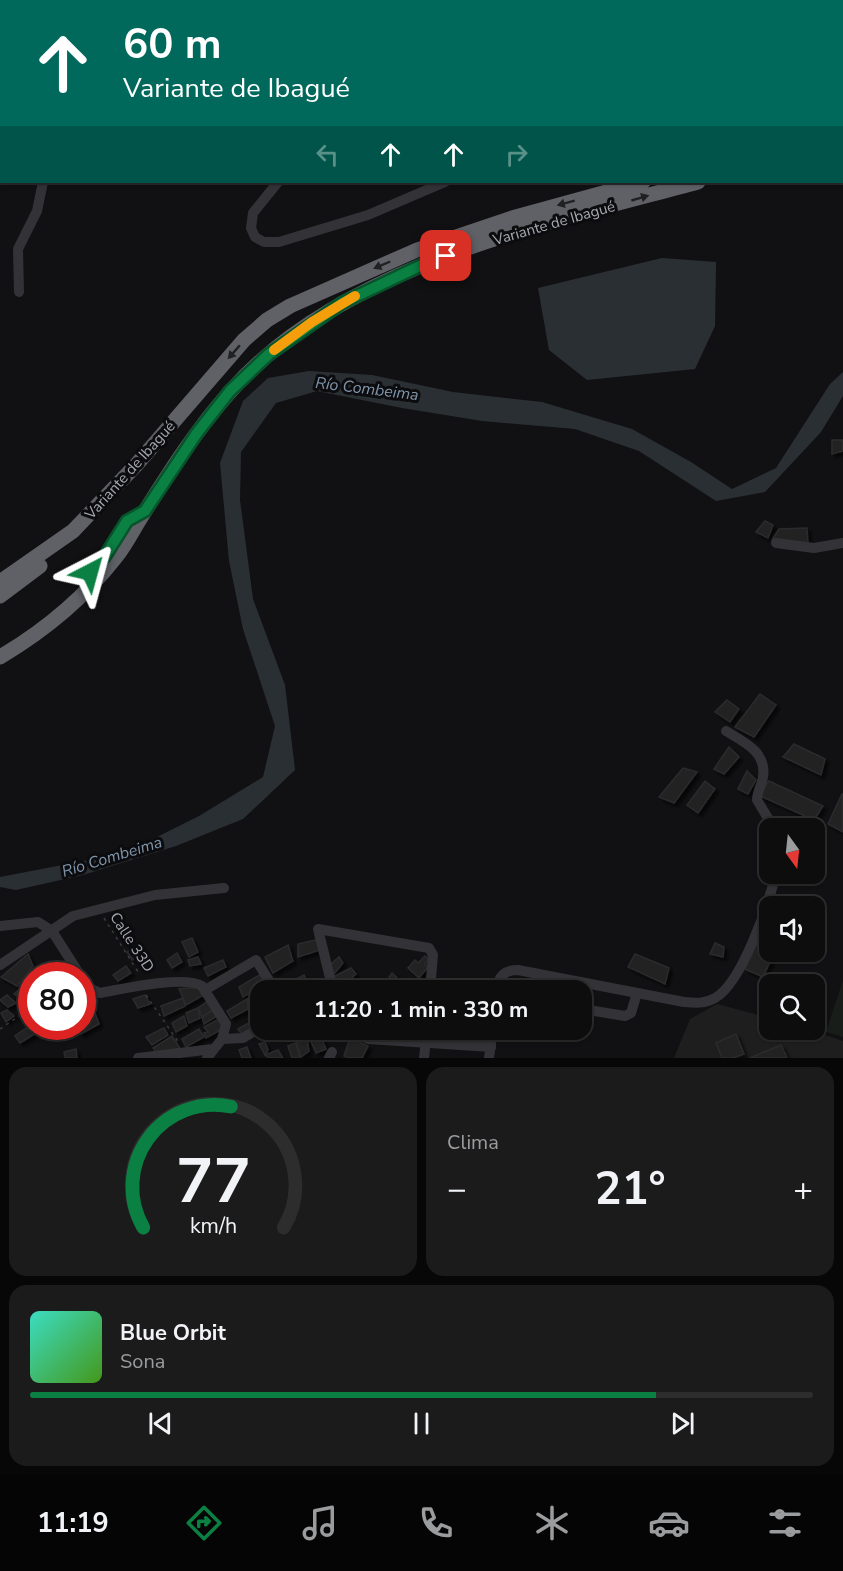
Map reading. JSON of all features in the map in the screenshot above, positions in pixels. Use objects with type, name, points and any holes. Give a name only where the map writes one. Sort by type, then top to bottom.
[{"type":"highway","name":"Variante de Ibagué","points":[[0,582],[73,531],[137,464],[244,340],[273,316],[290,306],[417,250],[512,218],[639,183]]},
{"type":"highway","name":"Variante de Ibagué","points":[[0,657],[27,641],[84,595],[117,556],[197,433],[230,391],[269,354],[312,322],[342,303],[424,264],[512,234],[694,183]]},
{"type":"highway","points":[[0,647],[43,618],[76,589],[105,556],[127,521],[145,511]]},
{"type":"highway","points":[[0,596],[64,547],[73,531]]},
{"type":"street","points":[[19,292],[18,249],[37,211],[43,183]]},
{"type":"street","points":[[277,183],[254,213],[251,228],[255,237],[264,242],[279,242],[368,215],[443,183]]},
{"type":"street","points":[[776,543],[814,548],[843,543]]},
{"type":"street","points":[[726,731],[752,747],[761,759],[763,777],[757,800],[768,818]]},
{"type":"street","points":[[592,984],[702,1004],[717,998],[729,985],[749,949],[773,884]]},
{"type":"street","points":[[0,965],[73,916],[155,895],[224,888]]},
{"type":"street","points":[[0,926],[38,922],[51,931],[71,962]]},
{"type":"street","points":[[331,980],[318,929],[429,948],[433,955],[431,980]]},
{"type":"street","points":[[203,988],[256,960],[268,980]]},
{"type":"street","points":[[499,980],[509,970],[570,980]]},
{"type":"street","points":[[96,991],[100,993],[190,981],[203,988],[224,1019],[225,1030],[222,1039],[210,1053],[185,1052],[138,1058]]},
{"type":"street","points":[[592,1011],[625,1016],[631,1013],[637,993]]},
{"type":"street","points":[[222,1039],[243,1038],[250,1034]]},
{"type":"street","points":[[382,1040],[426,1043],[490,1053]]},
{"type":"street","points":[[424,1058],[426,1040]]},
{"type":"path","name":"Calle 33D","points":[[98,910],[185,1052]]},
{"type":"path","points":[[0,1029],[18,1017]]},
{"type":"path","points":[[330,1055],[340,1040]]},
{"type":"shaded area","points":[[843,980],[843,1037],[826,1032]]},
{"type":"shaded area","points":[[717,1004],[759,1015],[759,1040],[825,1040],[825,1035],[843,1041],[843,1058],[674,1058],[690,1019]]},
{"type":"water","points":[[662,258],[716,262],[715,326],[695,369],[587,380],[549,350],[538,288]]},
{"type":"water","name":"Río Combeima","points":[[309,371],[372,375],[453,392],[542,402],[632,429],[691,462],[732,489],[776,468],[830,384],[843,372],[843,396],[821,432],[765,492],[716,501],[639,451],[575,429],[482,421],[317,391],[276,403],[241,452],[240,500],[253,599],[285,685],[295,770],[243,819],[176,846],[83,875],[16,890],[0,887],[0,877],[125,853],[199,816],[263,777],[275,726],[243,629],[229,561],[220,463],[243,401],[268,378]]},
{"type":"building","points":[[832,440],[843,440],[843,451],[832,454]]},
{"type":"building","points":[[765,521],[773,525],[768,538],[756,532]]},
{"type":"building","points":[[807,528],[808,544],[772,540],[779,529]]},
{"type":"building","points":[[760,694],[776,705],[754,737],[735,727]]},
{"type":"building","points":[[727,700],[739,709],[730,722],[715,712]]},
{"type":"building","points":[[794,744],[825,759],[821,775],[783,757]]},
{"type":"building","points":[[729,747],[739,757],[724,774],[714,769]]},
{"type":"building","points":[[683,768],[697,772],[674,803],[659,797]]},
{"type":"building","points":[[747,771],[756,780],[748,794],[738,789]]},
{"type":"building","points":[[705,781],[715,789],[698,813],[687,805]]},
{"type":"building","points":[[769,781],[823,806],[815,818],[810,818],[758,795]]},
{"type":"building","points":[[843,795],[843,832],[828,824]]},
{"type":"building","points":[[759,932],[759,962],[770,962],[764,974],[759,975],[745,969]]},
{"type":"building","points":[[192,938],[198,952],[189,957],[182,942]]},
{"type":"building","points":[[320,939],[320,950],[298,957],[298,944]]},
{"type":"building","points":[[715,943],[724,947],[723,957],[710,954]]},
{"type":"building","points":[[288,945],[293,961],[273,973],[265,957]]},
{"type":"building","points":[[134,948],[140,956],[132,960],[127,952]]},
{"type":"building","points":[[177,953],[182,962],[172,968],[167,960]]},
{"type":"building","points":[[28,954],[31,962],[19,962]]},
{"type":"building","points":[[635,954],[669,968],[665,984],[628,967]]},
{"type":"building","points":[[425,956],[429,959],[425,964],[428,967],[419,978],[408,968],[415,960],[418,963]]},
{"type":"building","points":[[198,957],[201,964],[190,966],[188,960]]},
{"type":"building","points":[[339,957],[343,963],[334,974],[329,966]]},
{"type":"building","points":[[223,960],[226,967],[208,976],[204,968]]},
{"type":"building","points":[[18,963],[17,986],[1,977]]},
{"type":"building","points":[[126,966],[131,973],[118,981],[113,975]]},
{"type":"building","points":[[351,968],[356,974],[350,980],[335,980],[333,977]]},
{"type":"building","points":[[392,973],[399,980],[388,980]]},
{"type":"building","points":[[261,974],[264,980],[251,980]]},
{"type":"building","points":[[304,975],[306,980],[294,980]]},
{"type":"building","points":[[250,980],[250,993],[243,997],[239,987]]},
{"type":"building","points":[[199,987],[202,996],[186,1005],[179,989]]},
{"type":"building","points":[[7,995],[16,1003],[8,1007],[0,1000]]},
{"type":"building","points":[[145,995],[150,1004],[138,1008],[133,999]]},
{"type":"building","points":[[183,998],[185,1006],[164,1016],[161,1006]]},
{"type":"building","points":[[247,999],[248,1009],[231,1018],[227,1011]]},
{"type":"building","points":[[208,1001],[213,1010],[202,1017],[198,1008]]},
{"type":"building","points":[[198,1008],[200,1018],[189,1023],[186,1013]]},
{"type":"building","points":[[7,1010],[14,1016],[6,1022],[1,1013]]},
{"type":"building","points":[[213,1010],[217,1016],[204,1024],[202,1017]]},
{"type":"building","points":[[184,1016],[187,1026],[176,1032],[172,1023]]},
{"type":"building","points":[[219,1019],[224,1028],[206,1038],[204,1033],[208,1032],[204,1027]]},
{"type":"building","points":[[250,1022],[250,1032],[243,1036],[238,1029]]},
{"type":"building","points":[[164,1028],[168,1035],[152,1045],[146,1037]]},
{"type":"building","points":[[199,1029],[204,1037],[186,1047],[182,1039]]},
{"type":"building","points":[[736,1034],[744,1054],[733,1058],[722,1058],[716,1043]]},
{"type":"building","points":[[172,1036],[180,1048],[157,1053],[153,1048]]},
{"type":"building","points":[[307,1040],[309,1051],[301,1057],[296,1043]]},
{"type":"building","points":[[310,1040],[322,1040],[326,1049],[316,1053]]},
{"type":"building","points":[[349,1040],[368,1046],[362,1058],[344,1056]]},
{"type":"building","points":[[265,1042],[268,1050],[265,1055],[259,1044]]},
{"type":"building","points":[[296,1043],[300,1058],[292,1058],[288,1046]]},
{"type":"building","points":[[781,1045],[787,1058],[750,1058]]},
{"type":"building","points":[[247,1047],[251,1058],[242,1058],[239,1050]]},
{"type":"building","points":[[76,1049],[77,1058],[65,1058],[64,1052]]},
{"type":"building","points":[[278,1050],[283,1058],[269,1058],[265,1055]]},
{"type":"slow traffic","points":[[274,350],[312,322],[355,296]]},
{"type":"route","points":[[90,572],[105,556],[127,521],[145,511],[197,433],[230,391],[269,354],[342,303],[446,256]]}]
